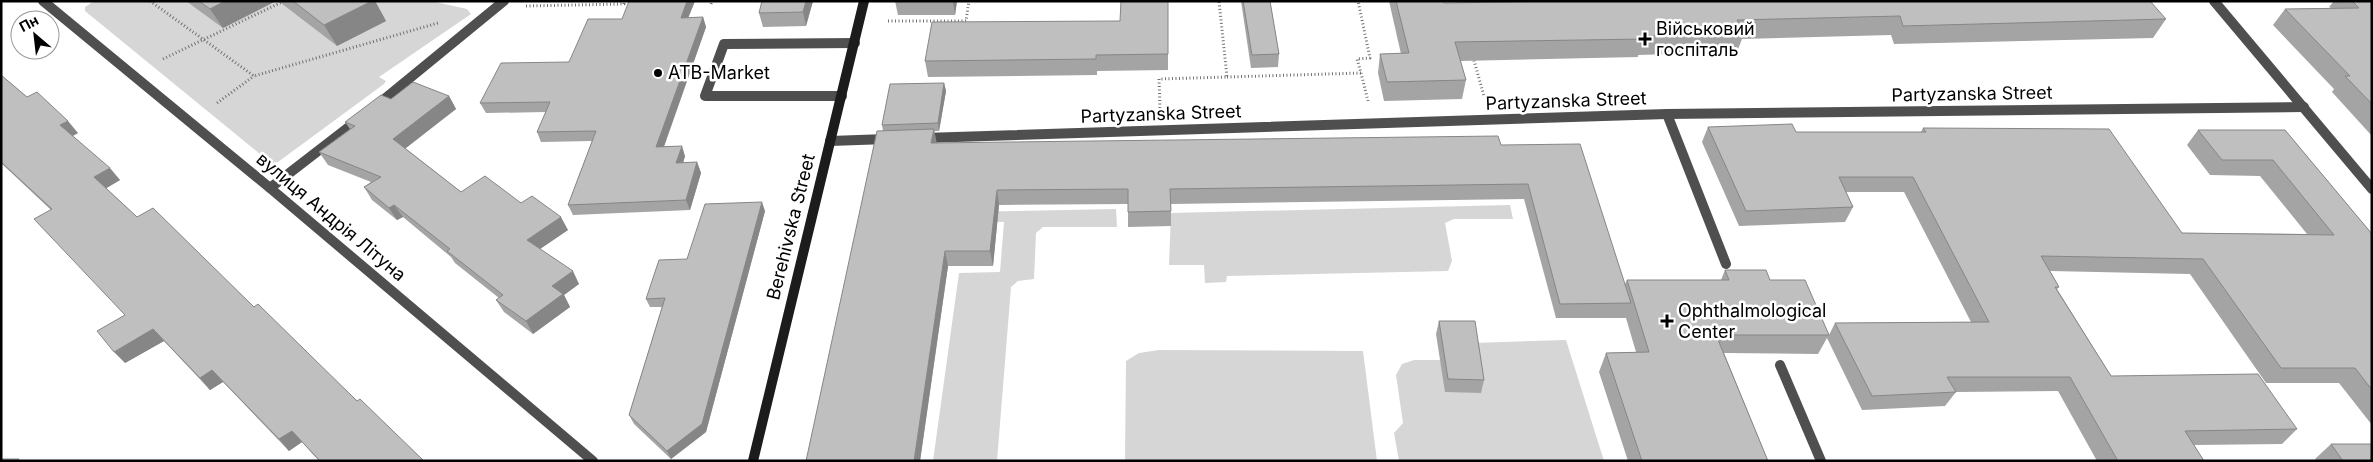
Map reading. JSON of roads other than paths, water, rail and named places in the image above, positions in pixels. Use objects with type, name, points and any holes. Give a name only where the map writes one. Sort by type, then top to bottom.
[{"type":"main road","name":"Berehivska Street","points":[[753,461],[864,1]]},
{"type":"street","name":"вулиця Андрія Літуна","points":[[43,1],[270,188],[594,461]]},
{"type":"street","points":[[2214,1],[2372,189]]},
{"type":"street","points":[[270,188],[502,4]]},
{"type":"street","points":[[842,96],[705,96],[724,44],[855,43]]},
{"type":"street","name":"Partyzanska Street","points":[[830,141],[1667,114],[2304,107]]},
{"type":"street","points":[[1667,114],[1726,264]]},
{"type":"street","points":[[1780,366],[1821,461]]},
{"type":"place","name":"Військовий госпіталь","points":[[1645,39]]},
{"type":"place","name":"ATB-Market","points":[[658,73]]},
{"type":"place","name":"Ophthalmological Center","points":[[1667,321]]}]
